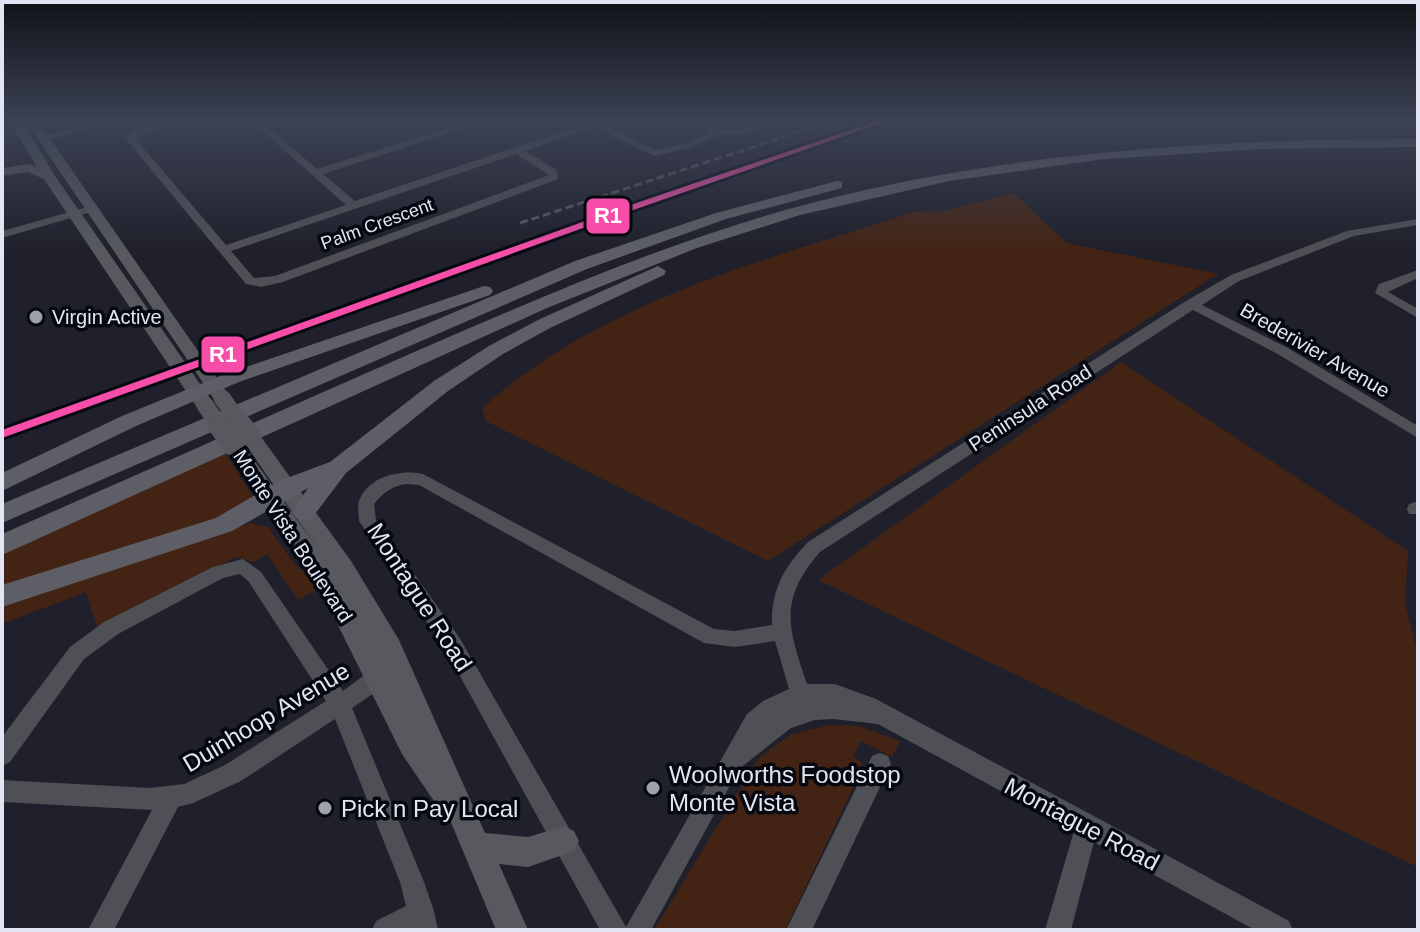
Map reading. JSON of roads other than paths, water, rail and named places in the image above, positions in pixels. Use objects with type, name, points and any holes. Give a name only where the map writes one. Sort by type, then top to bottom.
[{"type":"highway","points":[[2,483],[203,387],[646,236],[721,216],[885,182],[1034,163]]},
{"type":"highway","points":[[304,512],[338,467],[441,386],[544,324],[723,243],[885,182]]},
{"type":"highway","points":[[2,545],[598,279],[885,182]]},
{"type":"highway","points":[[2,514],[537,283],[721,216]]},
{"type":"highway","points":[[2,596],[224,525],[277,492],[338,467]]},
{"type":"main road","points":[[41,163],[49,176],[82,209]]},
{"type":"main road","points":[[57,163],[82,209]]},
{"type":"main road","points":[[3,172],[29,168],[49,176]]},
{"type":"main road","name":"Monte Vista Boulevard","points":[[82,209],[277,492],[425,766],[457,806]]},
{"type":"main road","name":"Monte Vista Boulevard","points":[[277,492],[304,512],[343,567],[390,648],[512,930]]},
{"type":"main road","points":[[474,847],[528,852],[564,841]]},
{"type":"street","points":[[152,163],[225,249],[478,163]]},
{"type":"street","points":[[303,163],[354,206]]},
{"type":"street","points":[[314,173],[344,163]]},
{"type":"street","name":"Palm Crescent","points":[[225,249],[250,281],[269,282],[554,177],[553,172],[539,163]]},
{"type":"street","points":[[2,232],[82,209]]},
{"type":"street","name":"Peninsula Road","points":[[803,702],[782,632],[780,600],[786,579],[814,547],[1235,278],[1351,233],[1418,222]]},
{"type":"street","points":[[1418,274],[1381,290],[1385,297],[1418,314]]},
{"type":"street","name":"Brederivier Avenue","points":[[1191,304],[1281,350],[1418,433]]},
{"type":"street","name":"Montague Road","points":[[614,930],[452,643],[368,521],[366,503],[377,489],[403,477],[423,480],[711,637],[735,639],[782,632]]},
{"type":"street","points":[[2,755],[65,665],[90,641],[219,572],[236,566],[248,570],[339,703],[424,920],[385,930]]},
{"type":"street","name":"Duinhoop Avenue","points":[[2,791],[170,799],[194,793],[221,780],[379,679],[387,665],[390,648]]},
{"type":"street","points":[[637,930],[730,766],[770,727],[803,702]]},
{"type":"street","name":"Montague Road","points":[[803,702],[885,717],[1280,930]]},
{"type":"street","points":[[799,930],[880,764]]},
{"type":"street","points":[[101,930],[170,799]]},
{"type":"street","points":[[1058,930],[1086,828]]},
{"type":"railway","points":[[520,223],[703,163]]},
{"type":"place","name":"Virgin Active","points":[[36,317]]},
{"type":"place","name":"Woolworths Foodstop Monte Vista","points":[[653,788]]},
{"type":"place","name":"Pick n Pay Local","points":[[325,808]]}]
